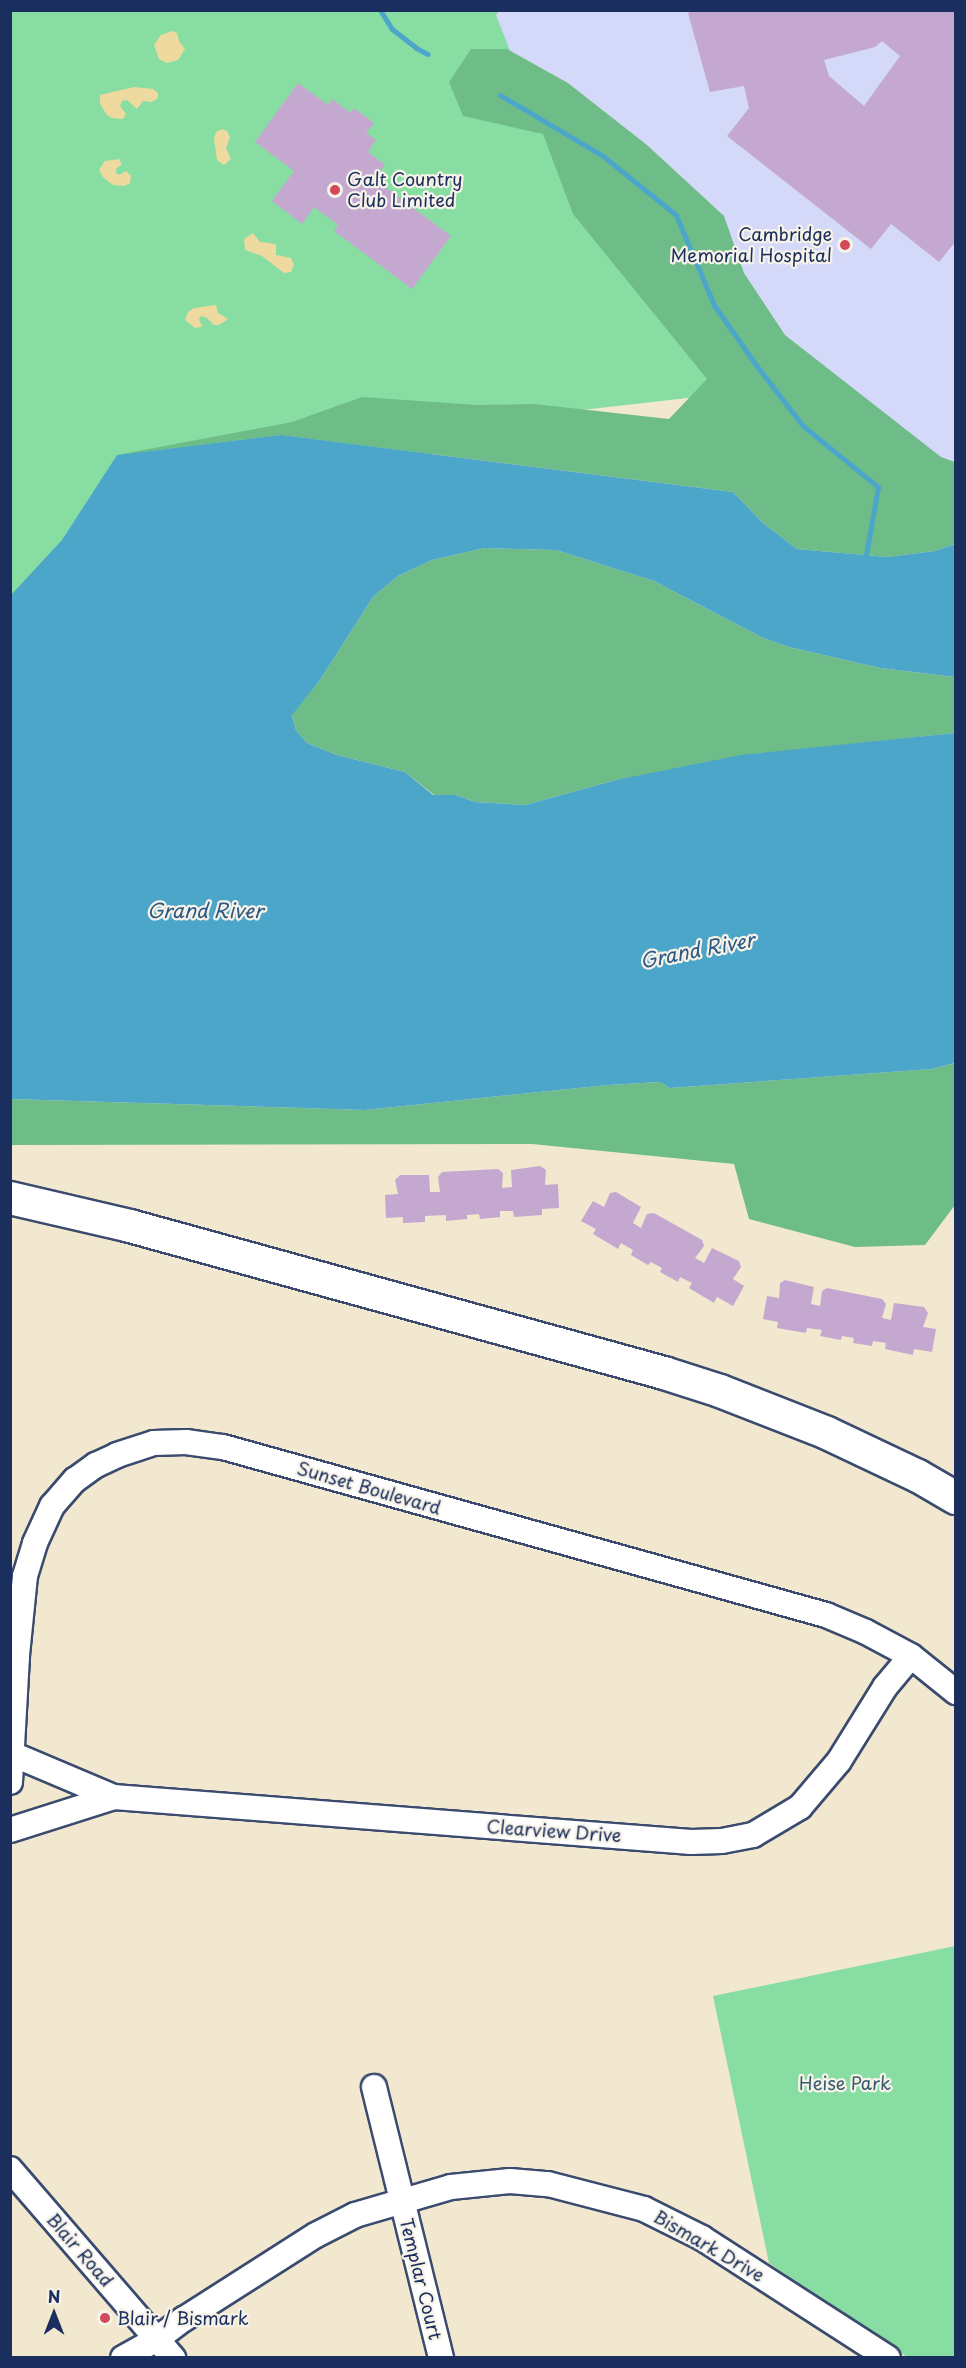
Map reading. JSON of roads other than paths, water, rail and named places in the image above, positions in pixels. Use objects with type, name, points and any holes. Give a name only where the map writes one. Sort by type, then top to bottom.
[{"type":"main road","points":[[10,1198],[130,1226],[664,1373],[720,1391],[827,1433],[918,1476],[956,1497]]},
{"type":"street","name":"Sunset Boulevard","points":[[10,1782],[17,1655],[25,1576],[34,1543],[52,1506],[75,1480],[96,1465],[117,1455],[154,1443],[186,1442],[223,1447],[826,1615],[911,1656],[956,1692]]},
{"type":"street","name":"Clearview Drive","points":[[12,1754],[114,1797],[691,1842],[722,1841],[753,1835],[800,1807],[839,1761],[885,1687],[911,1656]]},
{"type":"street","name":"Clearview Drive","points":[[10,1830],[114,1797]]},
{"type":"street","name":"Templar Court","points":[[374,2087],[441,2358]]},
{"type":"street","name":"Blair Road","points":[[10,2169],[173,2358]]},
{"type":"street","name":"Bismark Drive","points":[[123,2358],[157,2339],[184,2319],[316,2235],[356,2215],[451,2187],[510,2181],[569,2188],[644,2209],[702,2238],[858,2349],[888,2358]]},
{"type":"water","name":"Grand River","points":[[281,435],[733,492],[763,523],[797,549],[887,557],[935,551],[955,544],[955,677],[880,668],[789,647],[763,638],[654,581],[556,550],[485,548],[432,560],[398,576],[373,597],[320,680],[292,715],[296,730],[307,743],[337,755],[405,772],[433,795],[456,795],[475,802],[525,805],[616,780],[741,755],[955,733],[955,1063],[932,1069],[670,1088],[660,1082],[608,1085],[365,1110],[11,1099],[11,595],[62,540],[117,455]]},
{"type":"waterway","points":[[380,10],[392,29],[416,48],[428,54]]},
{"type":"waterway","points":[[500,95],[603,156],[676,215],[714,305],[756,365],[803,426],[878,487],[865,561]]},
{"type":"place","name":"Galt Country Club Limited","points":[[335,190]]},
{"type":"place","name":"Cambridge Memorial Hospital","points":[[845,245]]},
{"type":"place","name":"Blair / Bismark","points":[[105,2318]]},
{"type":"park label","name":"Heise Park","points":[[845,2083]]}]
